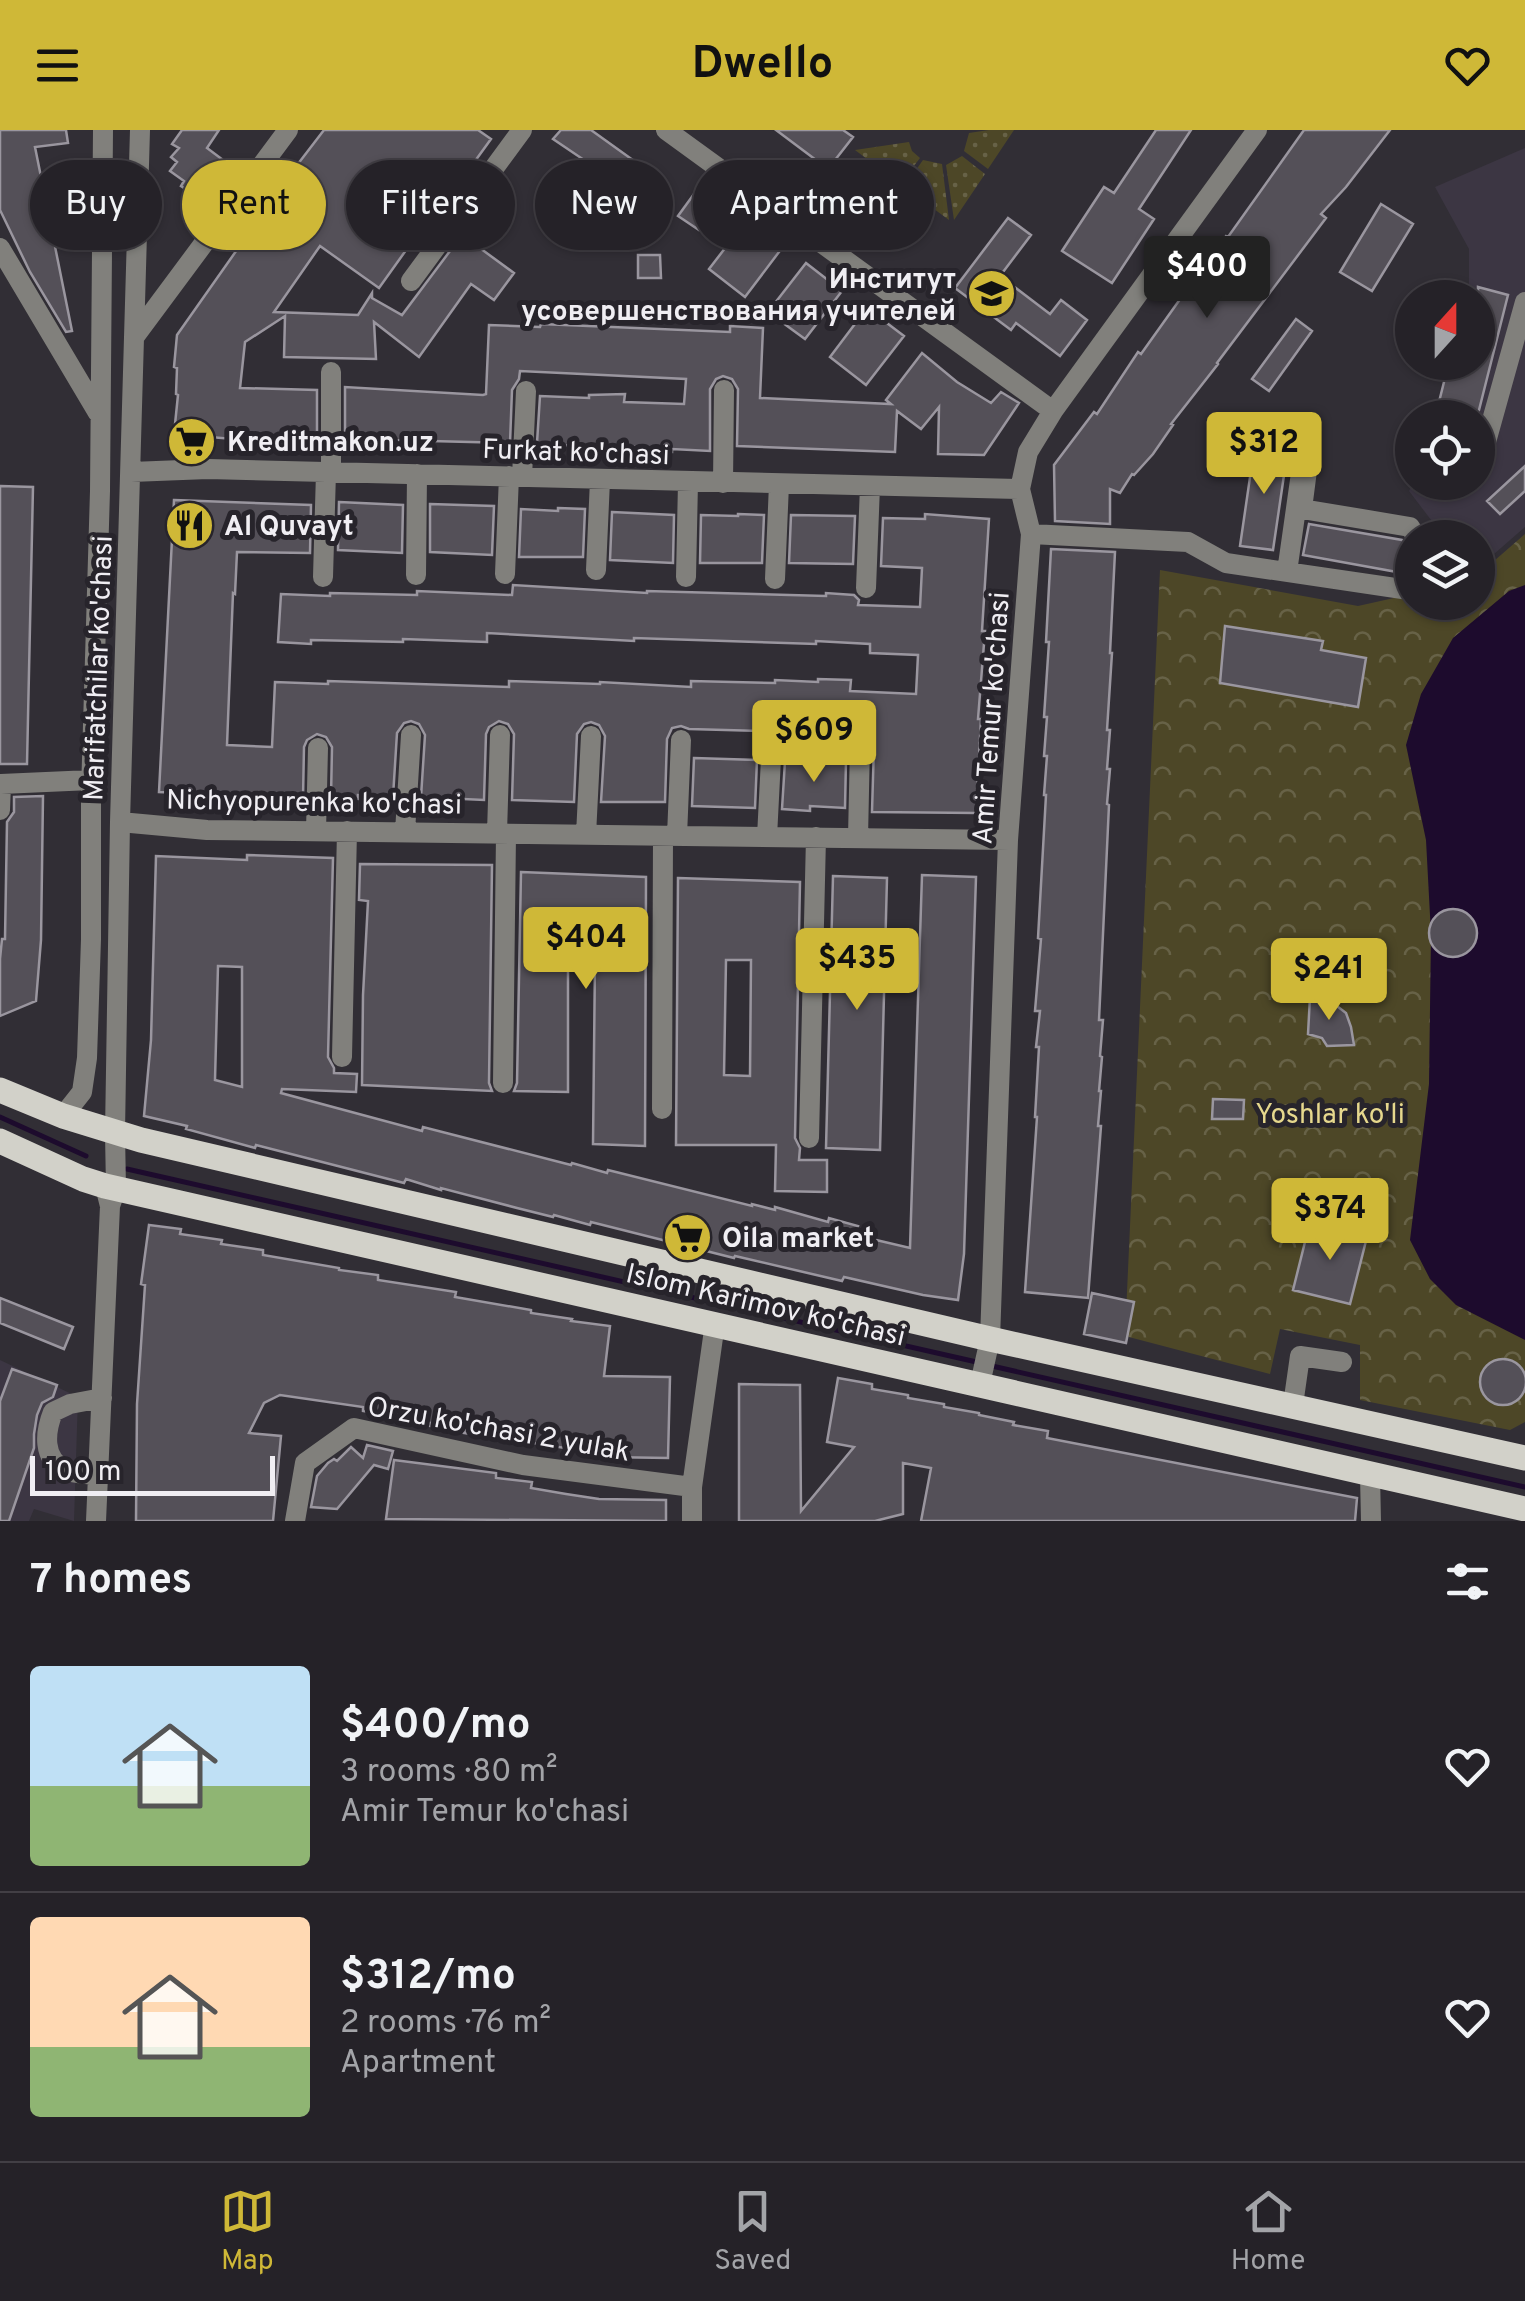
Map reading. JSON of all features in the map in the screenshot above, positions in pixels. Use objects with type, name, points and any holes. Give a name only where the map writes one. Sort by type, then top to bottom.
[{"type":"main road","name":"Islom Karimov ko'chasi","points":[[0,1090],[115,1132],[990,1339],[1525,1458]]},
{"type":"main road","name":"Islom Karimov ko'chasi","points":[[0,1141],[110,1194],[715,1323],[1525,1508]]},
{"type":"street","name":"Marifatchilar ko'chasi","points":[[63,1116],[82,1092],[87,1058],[100,491],[103,130]]},
{"type":"street","name":"Marifatchilar ko'chasi","points":[[96,1521],[115,1132],[140,130]]},
{"type":"street","points":[[135,336],[288,130]]},
{"type":"street","points":[[411,281],[522,130]]},
{"type":"street","points":[[666,130],[1053,411]]},
{"type":"street","points":[[1020,489],[1028,452],[1053,411],[1256,130]]},
{"type":"street","points":[[0,248],[99,414]]},
{"type":"street","points":[[1495,410],[1525,302]]},
{"type":"street","points":[[323,576],[331,372]]},
{"type":"street","points":[[723,483],[724,390]]},
{"type":"street","points":[[505,574],[526,391]]},
{"type":"street","points":[[1286,572],[1305,445],[1310,447],[1302,509],[1395,524]]},
{"type":"street","name":"Furkat ko'chasi","points":[[131,472],[208,468],[1020,489]]},
{"type":"street","points":[[416,576],[417,474]]},
{"type":"street","points":[[596,570],[600,480]]},
{"type":"street","points":[[686,578],[688,482]]},
{"type":"street","points":[[775,579],[778,484]]},
{"type":"street","points":[[866,588],[870,486]]},
{"type":"street","name":"Amir Temur ko'chasi","points":[[980,1384],[990,1339],[1008,840],[1031,534],[1020,489]]},
{"type":"street","points":[[1031,534],[1188,542],[1226,563],[1395,588]]},
{"type":"street","points":[[405,832],[410,735]]},
{"type":"street","points":[[500,735],[503,1083]]},
{"type":"street","points":[[586,834],[591,736]]},
{"type":"street","points":[[767,837],[772,739]]},
{"type":"street","points":[[662,1109],[670,836],[681,740]]},
{"type":"street","points":[[858,838],[860,744]]},
{"type":"street","points":[[316,831],[318,748]]},
{"type":"street","points":[[0,810],[1,783],[92,780]]},
{"type":"street","name":"Nichyopurenka ko'chasi","points":[[120,822],[207,830],[1008,840]]},
{"type":"street","points":[[342,1056],[347,832]]},
{"type":"street","points":[[810,1138],[816,838]]},
{"type":"street","points":[[692,1521],[692,1487],[715,1323]]},
{"type":"street","points":[[1293,1406],[1300,1356],[1342,1362]]},
{"type":"street","points":[[98,1475],[66,1471],[52,1459],[46,1446],[46,1428],[53,1412],[70,1404],[102,1398]]},
{"type":"street","name":"Orzu ko'chasi 2 yulak","points":[[295,1521],[306,1463],[354,1428],[523,1465],[692,1487]]},
{"type":"street","points":[[1370,1475],[1371,1521]]},
{"type":"shaded area","points":[[1525,148],[1525,527],[1495,553],[1495,520],[1431,520],[1416,500],[1495,500],[1495,400],[1448,400],[1464,380],[1495,380],[1495,280],[1469,280],[1469,249],[1435,187]]},
{"type":"shaded area","points":[[1525,585],[1525,1340],[1456,1305],[1430,1279],[1410,1240],[1429,1084],[1431,934],[1426,840],[1406,745],[1421,694],[1453,638],[1474,620],[1495,620],[1495,603]]},
{"type":"shaded area","points":[[0,1360],[78,1397],[74,1521],[34,1509],[29,1521],[0,1521]]},
{"type":"green space","points":[[1014,130],[988,169],[964,151],[969,133]]},
{"type":"green space","points":[[909,142],[920,158],[868,160],[855,150]]},
{"type":"green space","points":[[962,156],[985,174],[954,220],[946,165]]},
{"type":"green space","points":[[934,162],[942,164],[949,220],[934,209]]},
{"type":"green space","name":"Yoshlar ko'li","points":[[1525,534],[1525,1422],[1510,1430],[1360,1400],[1360,1345],[1280,1329],[1270,1374],[1125,1336],[1160,570],[1358,606],[1395,598],[1395,620],[1495,620],[1495,560]]},
{"type":"building","points":[[0,130],[66,130],[68,143],[35,147],[38,160],[30,160],[30,250],[56,250],[72,331],[66,332],[30,272],[0,210]]},
{"type":"building","points":[[182,130],[219,130],[207,148],[223,160],[182,160],[182,180],[170,171],[177,162],[171,157],[179,148],[172,144]]},
{"type":"building","points":[[324,130],[478,130],[491,139],[476,160],[346,160],[346,250],[406,250],[379,288],[326,250],[326,160],[301,160]]},
{"type":"building","points":[[561,130],[591,130],[633,160],[584,160],[553,139]]},
{"type":"building","points":[[776,130],[843,130],[853,137],[835,160],[816,160]]},
{"type":"building","points":[[1156,130],[1191,130],[1139,209],[1154,219],[1112,283],[1062,251],[1104,187],[1114,193]]},
{"type":"building","points":[[1304,130],[1390,130],[1321,214],[1326,218],[1171,424],[1153,454],[1132,474],[1120,493],[1110,489],[1110,524],[1055,521],[1054,465],[1094,412],[1097,414],[1138,352],[1141,354]]},
{"type":"building","points":[[693,195],[693,226],[678,216]]},
{"type":"building","points":[[1381,204],[1413,224],[1372,291],[1340,272]]},
{"type":"building","points":[[1008,218],[1031,235],[1000,276],[1050,314],[1061,300],[1087,320],[1060,356],[1016,323],[1011,330],[955,288]]},
{"type":"building","points":[[237,250],[317,250],[274,312],[358,315],[372,293],[372,298],[402,315],[451,250],[483,250],[514,273],[494,300],[471,284],[419,357],[374,322],[376,359],[284,357],[285,316],[245,342],[240,388],[317,390],[317,438],[233,439],[174,434],[177,335]]},
{"type":"building","points":[[724,250],[780,250],[745,297],[709,269]]},
{"type":"building","points":[[638,255],[660,255],[661,278],[638,278]]},
{"type":"building","points":[[806,263],[842,291],[805,339],[768,312]]},
{"type":"building","points":[[1495,292],[1508,295],[1495,347]]},
{"type":"building","points":[[867,308],[904,336],[866,385],[830,357]]},
{"type":"building","points":[[1296,319],[1312,331],[1269,391],[1252,379]]},
{"type":"building","points":[[489,325],[730,332],[730,326],[763,328],[760,398],[891,404],[886,400],[922,353],[991,403],[1001,392],[1019,403],[984,455],[938,454],[939,407],[921,429],[897,411],[895,452],[737,446],[738,389],[732,379],[723,376],[710,389],[710,451],[639,451],[640,447],[537,443],[540,396],[589,398],[625,394],[624,402],[684,404],[686,379],[520,371],[512,390],[510,443],[345,435],[345,387],[483,395]]},
{"type":"building","points":[[1444,380],[1487,380],[1482,400],[1440,400]]},
{"type":"building","points":[[1255,443],[1288,448],[1273,550],[1240,546]]},
{"type":"building","points":[[1525,466],[1525,491],[1500,514],[1487,501],[1495,500],[1495,494]]},
{"type":"building","points":[[0,486],[33,487],[27,764],[0,764]]},
{"type":"building","points":[[174,500],[311,505],[310,553],[237,552],[227,745],[272,747],[275,682],[509,687],[509,681],[600,682],[691,687],[691,681],[775,683],[818,679],[851,680],[850,691],[916,694],[918,655],[870,653],[870,644],[634,641],[487,633],[487,642],[278,642],[281,594],[417,595],[417,591],[512,595],[513,585],[647,593],[826,593],[854,595],[858,605],[920,607],[922,568],[881,566],[883,518],[925,519],[925,514],[989,519],[976,813],[872,812],[874,744],[868,729],[772,725],[761,731],[672,728],[667,739],[665,802],[601,802],[605,736],[599,725],[591,722],[584,724],[577,734],[574,802],[512,800],[514,734],[508,724],[499,721],[486,734],[484,800],[421,797],[425,735],[419,724],[411,721],[404,723],[397,733],[393,797],[331,797],[332,747],[326,737],[317,734],[304,747],[303,798],[159,792]]},
{"type":"building","points":[[339,502],[403,505],[402,553],[338,550]]},
{"type":"building","points":[[430,504],[494,506],[492,555],[430,552]]},
{"type":"building","points":[[521,509],[585,509],[583,557],[519,557]]},
{"type":"building","points":[[612,512],[674,515],[673,563],[610,560]]},
{"type":"building","points":[[701,515],[764,515],[762,563],[700,563]]},
{"type":"building","points":[[791,515],[855,516],[853,564],[789,563]]},
{"type":"building","points":[[1309,524],[1395,539],[1395,572],[1303,555]]},
{"type":"building","points":[[1051,549],[1115,552],[1099,1020],[1103,1020],[1101,1126],[1088,1298],[1025,1292],[1037,1117],[1040,1011],[1035,1011],[1046,795],[1044,717]]},
{"type":"building","points":[[1225,626],[1323,641],[1321,650],[1366,658],[1358,707],[1220,683]]},
{"type":"building","points":[[694,758],[757,760],[755,808],[692,806]]},
{"type":"building","points":[[820,758],[846,760],[845,808],[782,809],[785,761],[820,763]]},
{"type":"building","points":[[43,796],[36,1001],[0,1016],[7,822],[14,812],[14,797]]},
{"type":"building","points":[[247,855],[333,858],[328,1057],[334,1073],[357,1074],[356,1092],[282,1089],[281,1093],[571,1165],[607,1173],[608,1170],[752,1206],[775,1207],[828,1222],[829,1218],[858,1226],[855,1235],[910,1248],[922,875],[976,877],[964,1254],[958,1300],[734,1258],[406,1179],[404,1183],[256,1145],[255,1148],[144,1116],[151,1040],[156,856],[247,860]],"holes":[[[218,966],[242,967],[242,1087],[215,1080]]]},
{"type":"building","points":[[360,864],[492,865],[492,1091],[362,1085],[368,901],[359,900]]},
{"type":"building","points":[[521,872],[646,877],[645,1146],[593,1144],[595,960],[568,959],[568,1092],[514,1091]]},
{"type":"building","points":[[833,876],[887,878],[880,1150],[826,1148]]},
{"type":"building","points":[[678,878],[800,882],[795,1138],[800,1148],[799,1160],[827,1160],[827,1192],[775,1191],[776,1145],[676,1145]],"holes":[[[726,960],[751,960],[750,1076],[724,1075]]]},
{"type":"building","points":[[1453,909],[1470,916],[1477,933],[1470,950],[1453,957],[1436,950],[1429,933],[1436,916]]},
{"type":"building","points":[[1310,997],[1329,1000],[1346,1013],[1354,1045],[1327,1046],[1322,1038],[1308,1034]]},
{"type":"building","points":[[1213,1099],[1244,1100],[1243,1119],[1212,1119]]},
{"type":"building","points":[[1310,1222],[1367,1237],[1350,1304],[1293,1290]]},
{"type":"building","points":[[149,1225],[181,1229],[180,1234],[222,1240],[221,1244],[263,1250],[263,1255],[378,1275],[378,1280],[456,1292],[455,1297],[610,1326],[604,1376],[670,1377],[668,1458],[606,1457],[464,1433],[465,1430],[363,1411],[363,1407],[280,1395],[264,1403],[249,1433],[281,1436],[273,1521],[136,1521],[137,1404],[145,1285],[141,1284]]},
{"type":"building","points":[[1092,1293],[1134,1302],[1126,1343],[1084,1334]]},
{"type":"building","points":[[0,1298],[73,1327],[64,1349],[0,1323]]},
{"type":"building","points":[[1503,1359],[1520,1365],[1526,1382],[1520,1399],[1503,1405],[1486,1399],[1480,1382],[1486,1365]]},
{"type":"building","points":[[12,1369],[57,1385],[53,1397],[42,1403],[37,1415],[34,1448],[9,1521],[0,1521],[0,1401]]},
{"type":"building","points":[[838,1378],[1048,1431],[1047,1438],[1357,1498],[1355,1521],[921,1521],[931,1468],[903,1463],[903,1514],[875,1521],[739,1521],[739,1384],[800,1385],[801,1511],[854,1447],[827,1442]]},
{"type":"building","points":[[367,1445],[393,1451],[388,1469],[374,1465],[337,1509],[311,1507],[317,1476],[328,1463],[337,1461],[351,1447],[363,1458]]},
{"type":"building","points":[[394,1460],[496,1473],[496,1478],[532,1482],[531,1488],[599,1499],[666,1500],[666,1521],[386,1519]]},
{"type":"waterway","points":[[0,1117],[86,1156]]},
{"type":"waterway","points":[[127,1169],[981,1363]]},
{"type":"waterway","points":[[992,1366],[1525,1487]]},
{"type":"place","name":"Институт усовершенствования учителей","points":[[991,294]]},
{"type":"place","name":"Kreditmakon.uz","points":[[192,441]]},
{"type":"place","name":"Al Quvayt","points":[[189,525]]},
{"type":"place","name":"Oila market","points":[[687,1237]]}]
